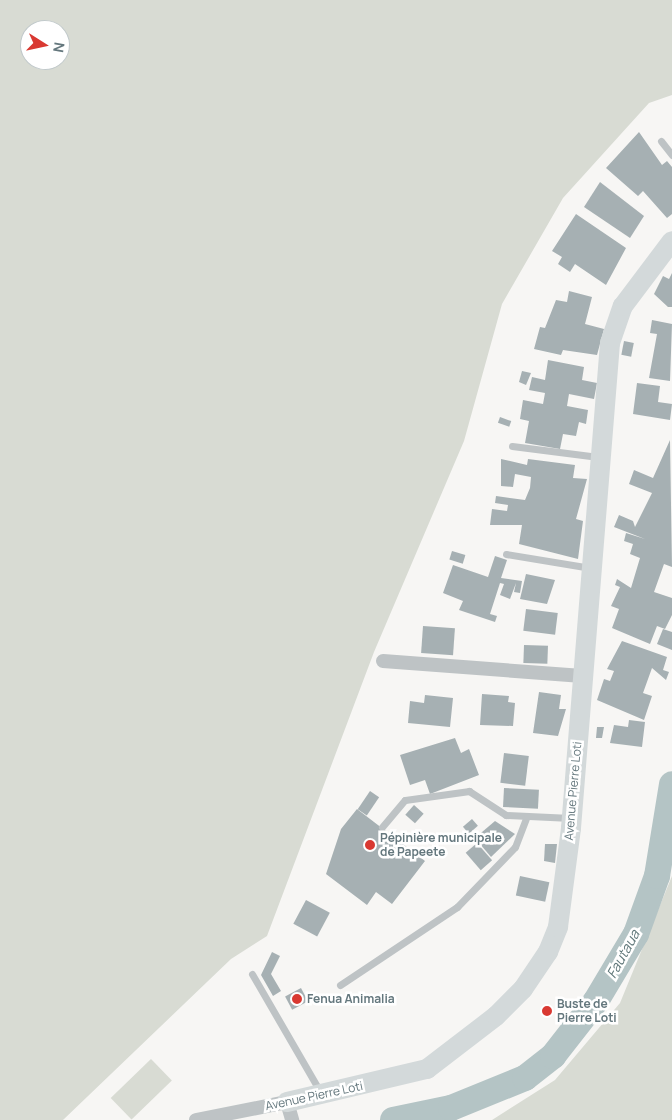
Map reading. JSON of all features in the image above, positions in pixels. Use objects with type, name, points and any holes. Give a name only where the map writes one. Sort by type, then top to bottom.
[{"type":"main road","name":"Avenue Pierre Loti","points":[[289,1111],[322,1095],[427,1069],[467,1042],[523,990],[558,927],[572,818],[610,343],[623,306],[672,241]]},
{"type":"street","points":[[383,661],[582,676]]},
{"type":"street","name":"Avenue Pierre Loti","points":[[196,1120],[289,1111]]},
{"type":"lane","points":[[661,141],[672,155]]},
{"type":"lane","points":[[512,446],[601,457]]},
{"type":"lane","points":[[506,554],[591,568]]},
{"type":"lane","points":[[382,827],[405,800],[469,791],[492,809],[526,818],[572,818]]},
{"type":"lane","points":[[340,985],[457,907],[516,846],[526,818]]},
{"type":"lane","points":[[252,974],[322,1095]]},
{"type":"shaded area","points":[[0,0],[672,0],[672,95],[649,103],[563,198],[502,304],[464,441],[374,652],[267,936],[231,959],[63,1120],[0,1120]]},
{"type":"shaded area","points":[[672,876],[672,1120],[492,1120],[555,1080],[620,1003]]},
{"type":"shaded area","points":[[151,1059],[172,1081],[132,1119],[111,1098]]},
{"type":"building","points":[[639,132],[662,165],[667,161],[672,167],[672,214],[667,218],[643,191],[638,196],[606,168]]},
{"type":"building","points":[[600,182],[644,216],[630,238],[584,207]]},
{"type":"building","points":[[576,214],[626,248],[606,285],[575,264],[570,272],[558,264],[562,257],[552,251]]},
{"type":"building","points":[[672,273],[672,307],[668,307],[654,294],[663,276],[669,279]]},
{"type":"building","points":[[569,291],[592,297],[585,324],[604,329],[597,355],[563,350],[561,355],[534,349],[540,327],[545,328],[556,300],[567,302]]},
{"type":"building","points":[[652,320],[672,324],[670,381],[649,378],[657,334],[650,333]]},
{"type":"building","points":[[624,341],[634,343],[631,357],[621,355]]},
{"type":"building","points":[[548,360],[584,367],[582,380],[597,383],[594,399],[569,394],[567,406],[588,410],[586,424],[579,422],[576,436],[563,434],[560,449],[525,443],[529,421],[520,419],[523,400],[543,404],[545,393],[529,390],[532,377],[545,380]]},
{"type":"building","points":[[522,371],[531,373],[526,385],[519,382]]},
{"type":"building","points":[[637,383],[660,386],[658,402],[672,404],[670,420],[633,414]]},
{"type":"building","points":[[500,417],[511,421],[509,427],[498,423]]},
{"type":"building","points":[[670,440],[672,567],[664,564],[654,592],[672,598],[672,615],[665,629],[657,626],[650,644],[612,628],[619,609],[611,606],[620,587],[615,585],[617,579],[631,588],[640,558],[630,554],[633,544],[624,541],[626,533],[645,539],[614,527],[619,515],[633,521],[635,527],[652,493],[629,484],[634,470],[653,478]]},
{"type":"building","points":[[501,459],[527,465],[528,459],[575,465],[573,478],[587,479],[576,519],[583,521],[578,559],[519,544],[522,525],[490,525],[492,509],[507,511],[508,505],[495,503],[496,496],[525,500],[530,488],[531,477],[515,474],[513,487],[501,486]]},
{"type":"building","points":[[452,551],[465,555],[463,564],[449,560]]},
{"type":"building","points":[[495,556],[507,560],[501,578],[522,581],[520,593],[514,592],[516,583],[510,599],[500,595],[504,584],[500,583],[490,614],[497,616],[495,622],[459,610],[463,601],[443,593],[453,565],[488,577]]},
{"type":"building","points":[[526,574],[555,580],[547,604],[520,599]]},
{"type":"building","points":[[526,609],[558,613],[555,635],[523,631]]},
{"type":"building","points":[[423,626],[455,628],[453,655],[421,653]]},
{"type":"building","points":[[663,629],[672,632],[672,650],[657,644]]},
{"type":"building","points":[[622,641],[667,657],[663,670],[669,672],[666,680],[652,668],[643,693],[652,696],[644,720],[597,700],[604,679],[610,681],[614,671],[607,669]]},
{"type":"building","points":[[524,645],[548,646],[547,664],[523,663]]},
{"type":"building","points":[[539,692],[561,695],[559,709],[566,709],[558,736],[533,733]]},
{"type":"building","points":[[482,694],[509,696],[508,702],[515,703],[513,726],[480,725]]},
{"type":"building","points":[[425,695],[453,698],[450,727],[408,723],[410,701],[424,703]]},
{"type":"building","points":[[629,720],[645,722],[642,747],[610,743],[614,725],[628,727]]},
{"type":"building","points":[[597,727],[604,727],[602,738],[596,738]]},
{"type":"building","points":[[455,738],[461,753],[469,749],[479,775],[430,794],[425,780],[410,785],[400,755]]},
{"type":"building","points":[[504,753],[529,756],[525,786],[500,783]]},
{"type":"building","points":[[504,788],[539,790],[538,809],[503,807]]},
{"type":"building","points":[[370,791],[379,797],[367,815],[358,809]]},
{"type":"building","points":[[414,805],[424,814],[415,823],[405,815]]},
{"type":"building","name":"Pépinière municipale de Papeete","points":[[357,809],[425,861],[392,904],[376,892],[367,905],[326,874],[341,829]]},
{"type":"building","points":[[472,819],[478,826],[469,834],[463,827]]},
{"type":"building","points":[[495,821],[515,834],[491,857],[475,838]]},
{"type":"building","points":[[477,843],[492,860],[481,870],[466,853]]},
{"type":"building","points":[[545,844],[557,844],[555,863],[544,861]]},
{"type":"building","points":[[520,876],[549,882],[545,902],[516,896]]},
{"type":"building","points":[[306,900],[330,913],[317,937],[293,924]]},
{"type":"building","points":[[272,952],[280,956],[271,974],[281,991],[273,996],[261,975]]},
{"type":"building","name":"Fenua Animalia","points":[[301,988],[308,1001],[292,1010],[285,996]]},
{"type":"waterway","name":"Fautaua","points":[[393,1120],[451,1108],[525,1078],[553,1056],[596,1001],[636,934],[657,876],[672,784]]},
{"type":"place","name":"Pépinière municipale de Papeete","points":[[370,845]]},
{"type":"place","name":"Fenua Animalia","points":[[297,999]]},
{"type":"place","name":"Buste de Pierre Loti","points":[[547,1011]]}]
